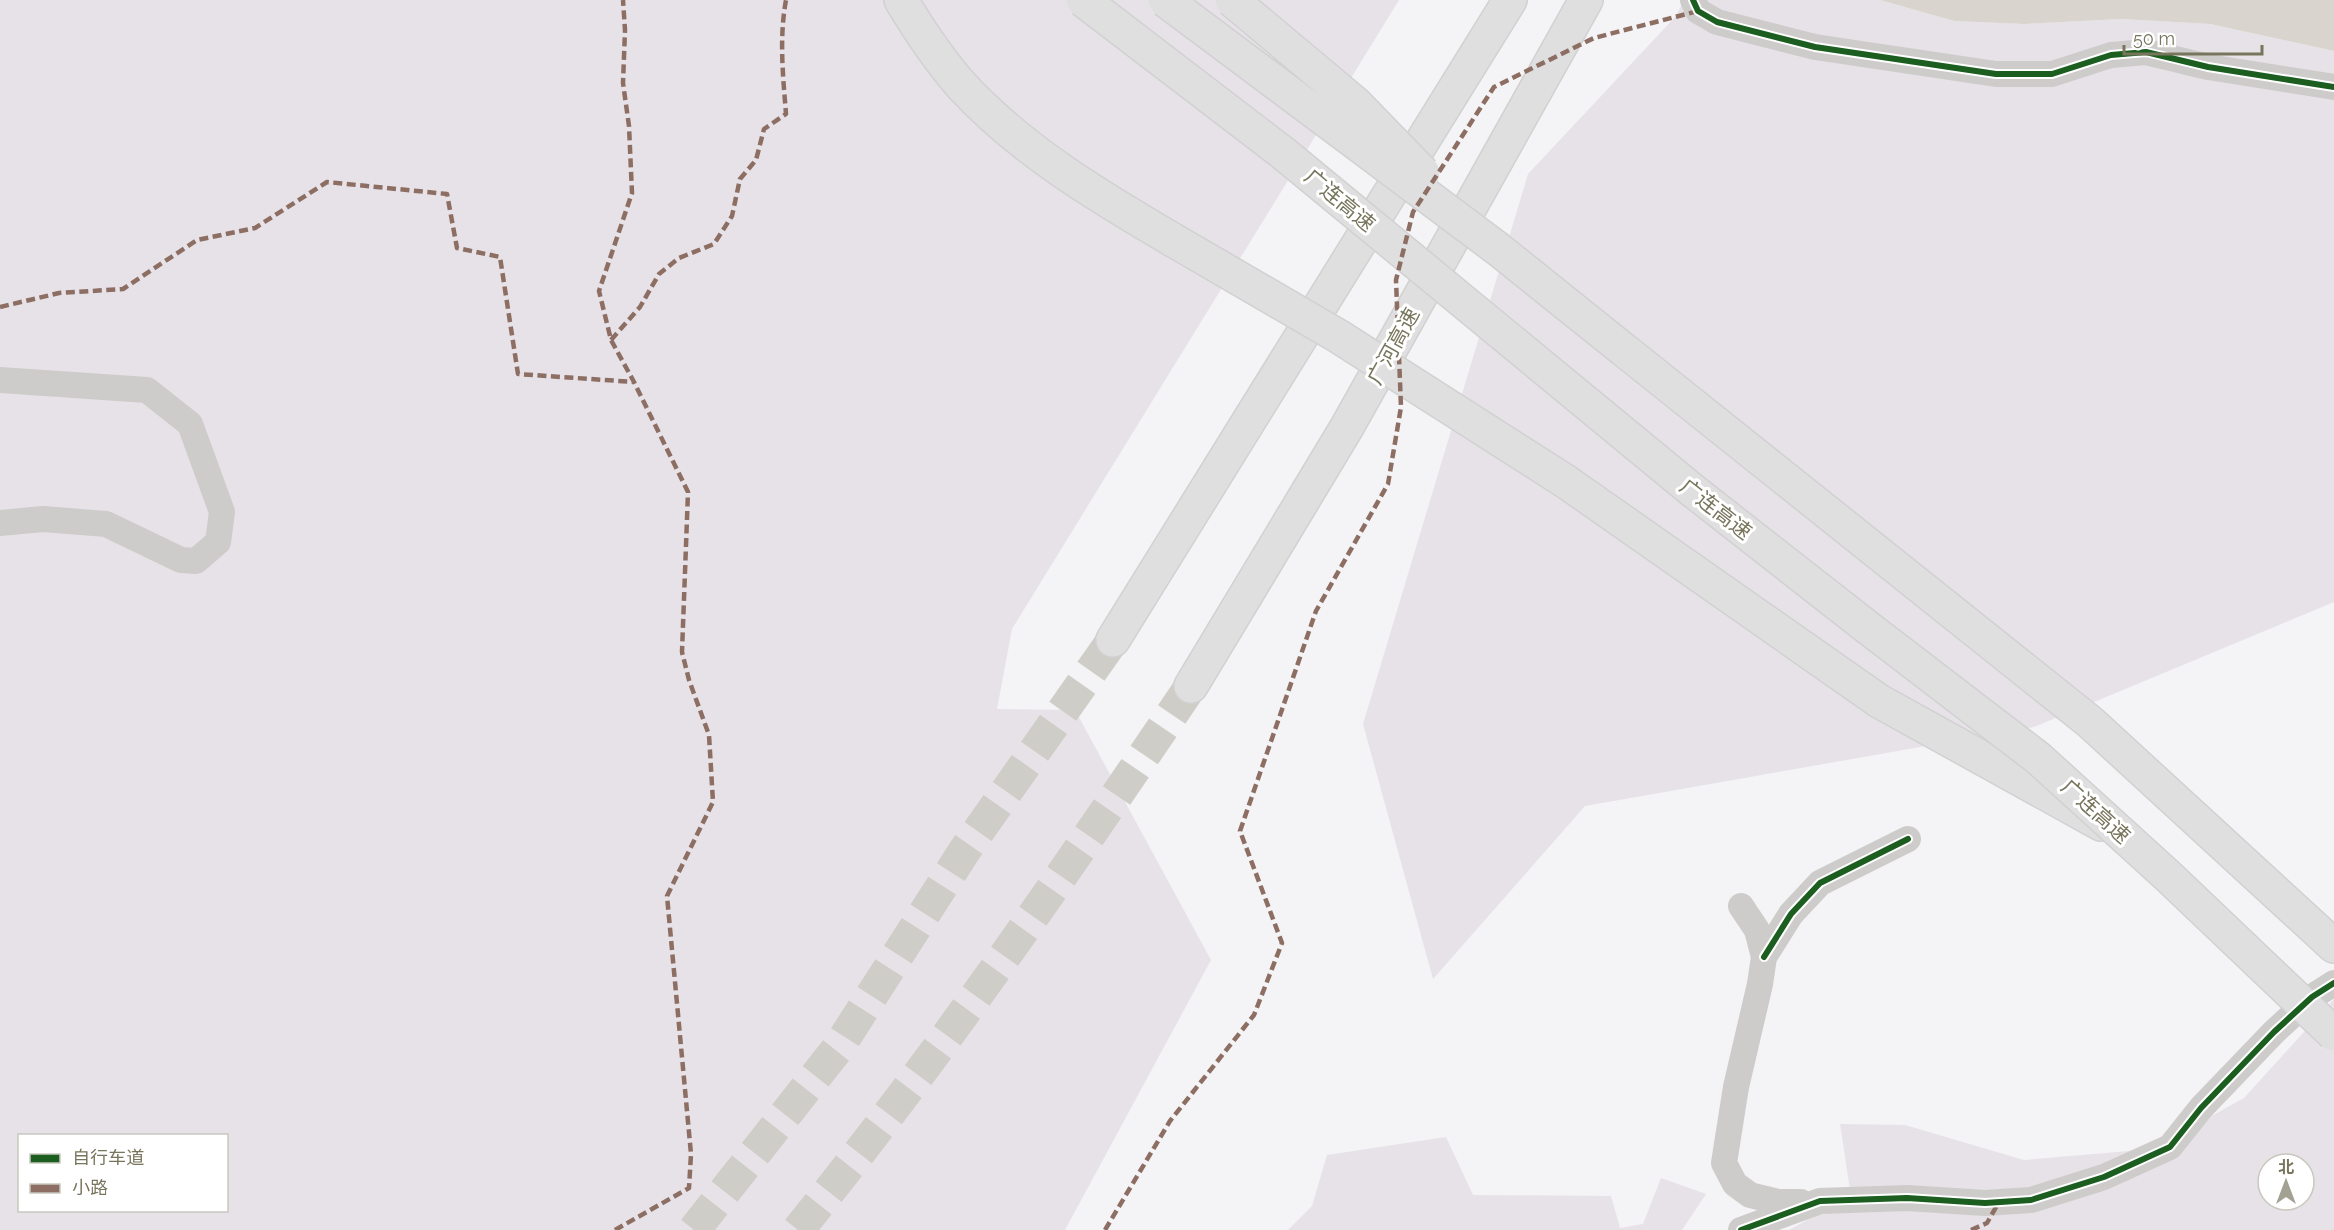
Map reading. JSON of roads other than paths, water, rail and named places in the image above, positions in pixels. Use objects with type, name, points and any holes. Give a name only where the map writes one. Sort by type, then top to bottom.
[{"type":"highway","points":[[901,0],[920,31],[962,86],[1020,139],[1098,195],[1338,336],[1565,481],[1880,702],[2126,838]]},
{"type":"highway","name":"广连高速","points":[[1083,0],[1283,153],[1692,490],[2038,758],[2334,1034]]},
{"type":"highway","points":[[1165,0],[1498,249],[2090,722],[2334,946]]},
{"type":"highway","points":[[1232,0],[1356,104],[1498,249]]},
{"type":"highway","points":[[1113,640],[1510,0]]},
{"type":"highway","name":"广河高速","points":[[1191,686],[1322,468],[1586,0]]},
{"type":"street","points":[[1694,0],[1698,11],[1717,21],[1815,47],[1996,74],[2052,74],[2111,55],[2146,52],[2208,67],[2334,87]]},
{"type":"street","points":[[0,380],[147,390],[190,424],[222,512],[218,542],[196,561],[182,560],[106,524],[44,519],[0,523]]},
{"type":"street","points":[[1764,957],[1791,914],[1820,883],[1908,839]]},
{"type":"street","points":[[1741,906],[1757,930],[1764,957],[1736,1087],[1724,1163],[1735,1184],[1750,1195],[1778,1202],[1908,1198],[1985,1203],[2031,1200],[2104,1177],[2170,1147],[2201,1108],[2274,1032],[2312,997],[2334,983]]},
{"type":"street","points":[[1741,1230],[1820,1201]]},
{"type":"tunnel","points":[[694,1230],[838,1048],[965,850],[1113,640]]},
{"type":"tunnel","points":[[798,1230],[951,1030],[1191,686]]}]
